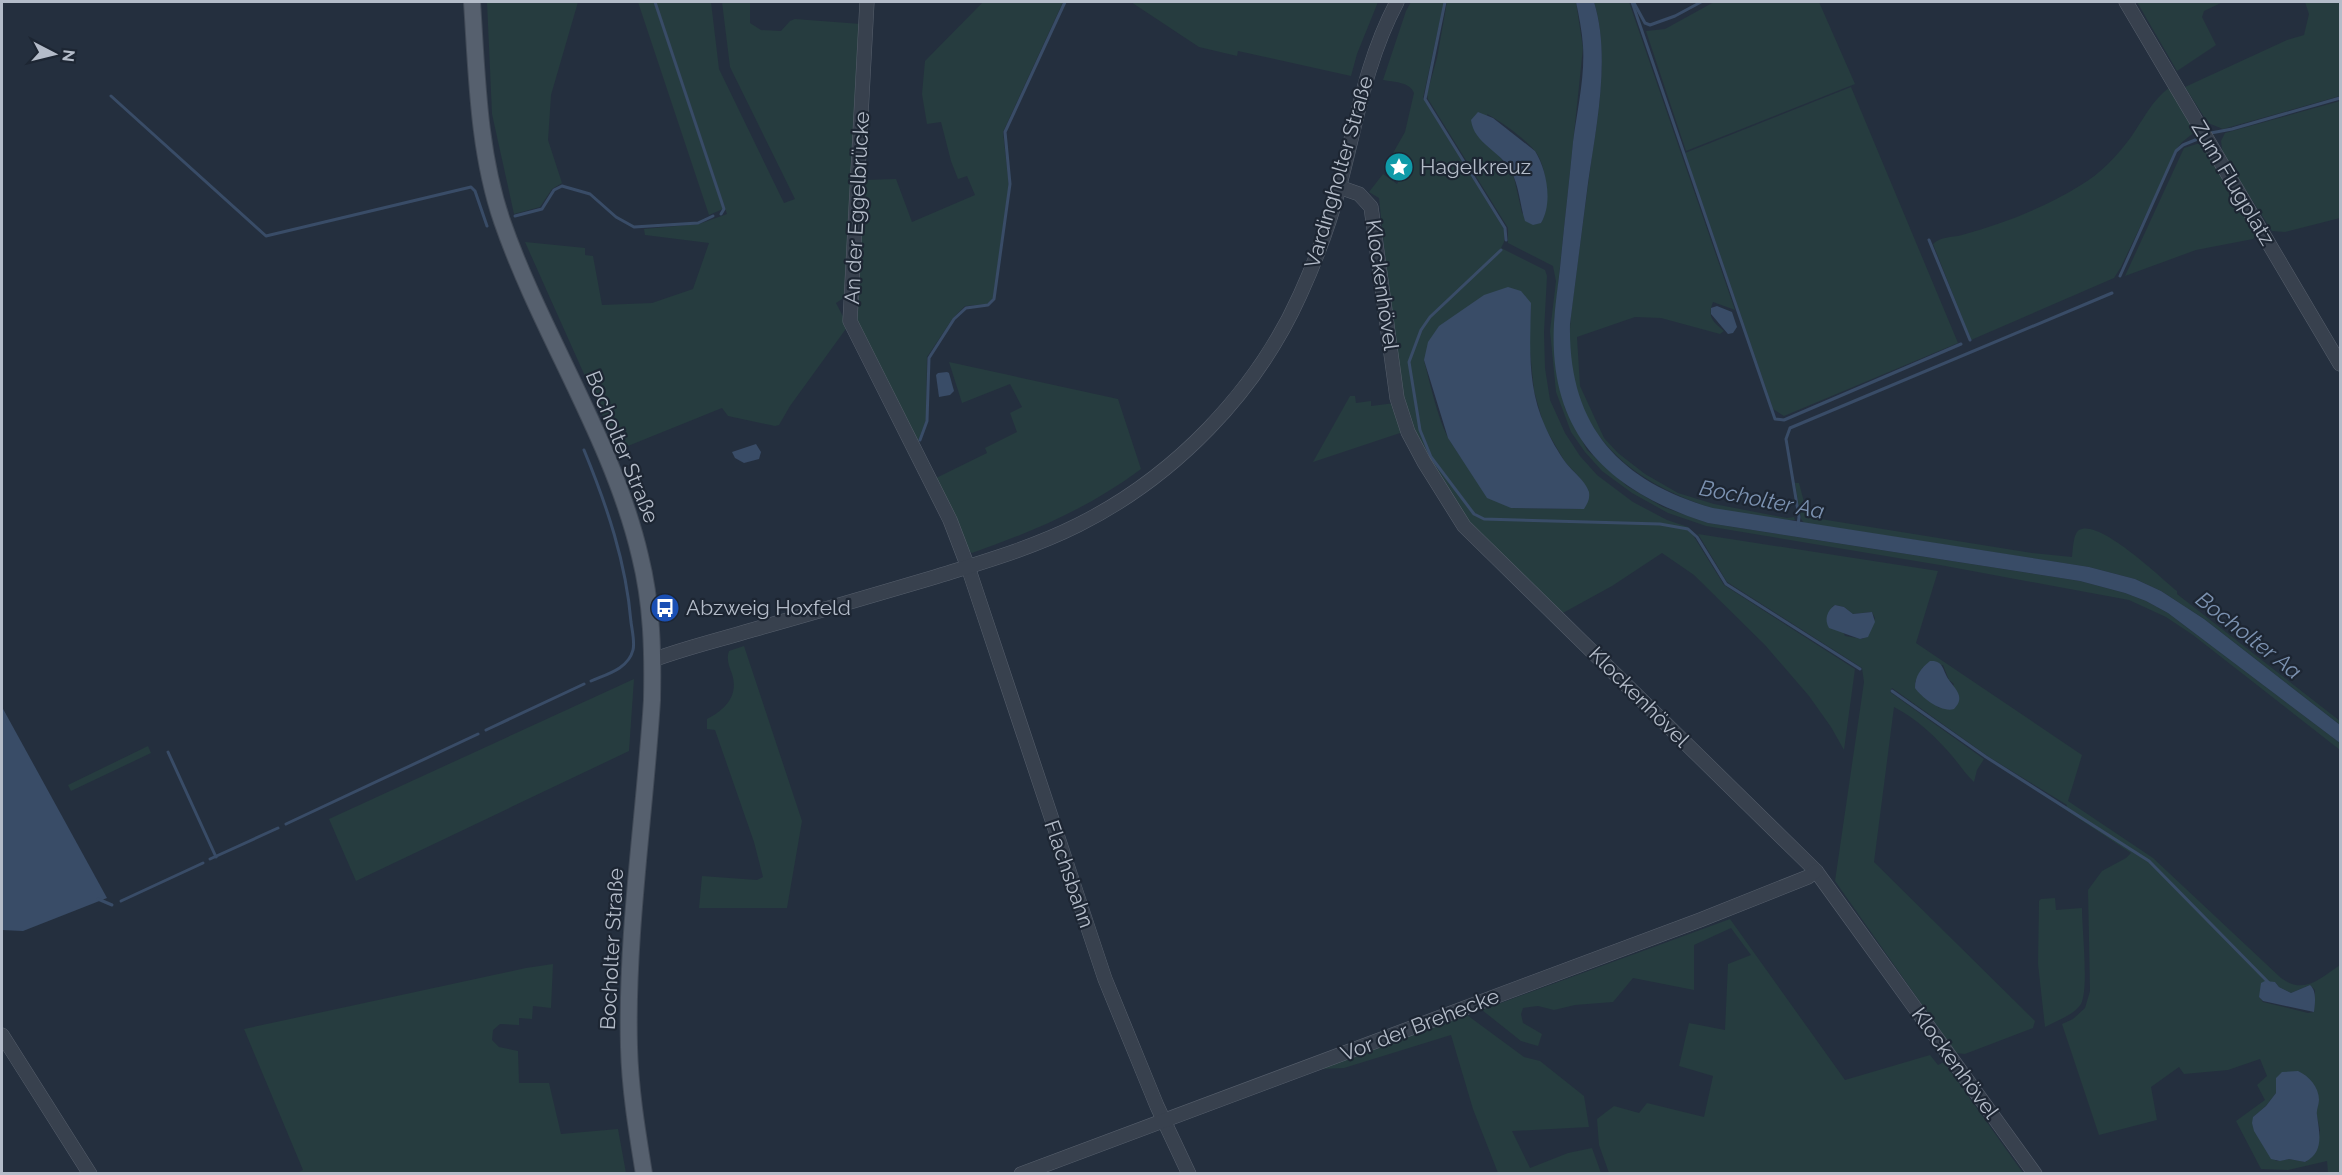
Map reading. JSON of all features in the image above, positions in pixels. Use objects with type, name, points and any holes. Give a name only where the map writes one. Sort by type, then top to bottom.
[{"type":"main road","name":"Bocholter Straße","points":[[472,2],[481,124],[494,197],[522,270],[622,498],[640,555],[650,609],[653,660],[649,753],[628,1016],[632,1099],[644,1173]]},
{"type":"street","name":"An der Eggelbrücke","points":[[867,2],[850,321],[950,520],[968,567]]},
{"type":"street","name":"Vardingholter Straße","points":[[653,660],[1006,556],[1078,525],[1118,502],[1176,459],[1225,412],[1255,373],[1288,320],[1322,245],[1373,56],[1397,2]]},
{"type":"street","name":"Zum Flugplatz","points":[[2126,2],[2340,364]]},
{"type":"street","name":"Klockenhövel","points":[[1339,187],[1359,194],[1371,207],[1397,398],[1408,432],[1464,526],[1816,871],[2035,1173]]},
{"type":"street","name":"Flachsbahn","points":[[968,567],[1041,793],[1105,979],[1164,1122],[1189,1173]]},
{"type":"street","name":"Vor der Brehecke","points":[[1021,1173],[1164,1122],[1700,920],[1808,877],[1816,871]]},
{"type":"street","points":[[2,1035],[90,1173]]},
{"type":"green space","points":[[487,2],[578,2],[551,95],[548,140],[562,183],[552,189],[540,207],[514,214],[492,114]]},
{"type":"green space","points":[[638,2],[654,2],[723,209],[709,215]]},
{"type":"green space","points":[[656,2],[711,2],[719,69],[784,203],[795,199],[730,67],[722,2],[750,2],[750,23],[761,30],[781,31],[795,19],[861,24],[848,295],[836,303],[848,326],[790,406],[779,425],[728,416],[722,408],[618,450],[525,242],[585,248],[585,255],[593,256],[602,305],[652,303],[693,289],[709,243],[645,235],[644,229],[699,224],[727,214]]},
{"type":"green space","points":[[983,2],[1063,2],[1003,132],[1009,185],[993,298],[987,304],[965,306],[953,318],[927,357],[926,420],[917,444],[857,322],[864,180],[896,179],[912,222],[975,195],[967,176],[958,179],[941,122],[927,124],[922,94],[925,61]]},
{"type":"green space","points":[[1131,2],[1378,2],[1357,54],[1351,76],[1238,51],[1237,56],[1199,47]]},
{"type":"green space","points":[[1411,2],[1444,2],[1423,98],[1504,229],[1504,242],[1501,248],[1545,270],[1547,276],[1545,368],[1550,400],[1565,433],[1580,456],[1597,475],[1633,502],[1667,520],[1688,527],[1724,585],[1855,669],[1844,750],[1809,696],[1765,645],[1694,575],[1662,553],[1612,586],[1561,614],[1465,521],[1425,456],[1400,396],[1379,198],[1369,192],[1383,174],[1397,184],[1403,173],[1403,158],[1393,153],[1405,132],[1414,93],[1405,85],[1383,80]],"holes":[[[1531,303],[1529,342],[1534,391],[1544,426],[1565,462],[1580,478],[1584,509],[1511,508],[1455,449],[1445,432],[1438,412],[1424,360]]]},
{"type":"green space","points":[[1447,2],[1576,2],[1583,48],[1554,324],[1556,371],[1565,408],[1587,450],[1627,486],[1663,507],[1708,523],[2080,581],[2125,593],[2168,613],[2340,743],[2340,750],[2193,635],[2166,617],[2129,600],[1940,565],[1706,526],[1668,513],[1632,493],[1602,471],[1571,432],[1556,392],[1550,331],[1556,281],[1553,266],[1508,243],[1508,228],[1428,99],[1427,94],[1437,58]],"holes":[[[1487,114],[1525,141],[1539,157],[1545,176],[1547,197],[1541,223],[1522,213],[1513,173],[1498,155]]]},
{"type":"green space","points":[[1594,2],[1629,2],[1735,310],[1713,302],[1711,315],[1714,322],[1724,331],[1720,334],[1661,318],[1635,317],[1577,337],[1580,386],[1604,438],[1618,453],[1645,474],[1678,493],[1714,504],[1787,518],[1794,517],[1795,520],[1721,510],[1700,504],[1650,481],[1610,449],[1595,430],[1583,407],[1574,382],[1570,331],[1600,98],[1601,38]]},
{"type":"green space","points":[[1714,2],[1819,2],[1855,84],[1686,151],[1646,31],[1665,29]]},
{"type":"green space","points":[[2137,2],[2223,2],[2204,11],[2202,17],[2216,45],[2177,71]]},
{"type":"green space","points":[[2305,2],[2340,2],[2340,96],[2223,129],[2208,123],[2185,87],[2287,40],[2304,35],[2309,14]]},
{"type":"green space","points":[[1851,87],[1958,343],[1784,416],[1773,409],[1685,153]]},
{"type":"green space","points":[[2170,87],[2197,131],[2183,141],[2174,153],[2114,278],[1971,340],[1933,244],[1943,238],[1977,231],[2024,214],[2088,181],[2120,151],[2153,104]]},
{"type":"green space","points":[[2340,101],[2340,218],[2285,232],[2272,231],[2223,155],[2221,141],[2225,133]]},
{"type":"green space","points":[[2203,142],[2256,235],[2253,239],[2196,250],[2125,276],[2184,148]]},
{"type":"green space","points":[[949,362],[1118,399],[1141,469],[1101,496],[1060,518],[972,553],[967,550],[934,479],[987,453],[985,448],[1017,432],[1010,413],[1022,407],[1010,384],[962,403]]},
{"type":"green space","points":[[1350,396],[1355,396],[1356,403],[1371,401],[1371,406],[1395,403],[1403,432],[1313,462]]},
{"type":"green space","points":[[1795,483],[1799,483],[1808,517],[2032,553],[2072,557],[2074,538],[2079,530],[2088,529],[2100,533],[2130,551],[2177,591],[2177,594],[2340,721],[2340,725],[2204,619],[2161,591],[2135,579],[2089,567],[1804,523],[1801,519]]},
{"type":"green space","points":[[1698,534],[1938,571],[1916,643],[2082,755],[2068,801],[2153,858],[2281,978],[2290,983],[2305,985],[2318,980],[2340,965],[2340,1173],[2328,1173],[2327,1161],[2288,1170],[2261,1169],[2236,1121],[2265,1100],[2257,1085],[2267,1076],[2260,1059],[2228,1070],[2184,1074],[2179,1067],[2151,1087],[2157,1120],[2099,1135],[2062,1024],[2073,1019],[2085,1008],[2090,991],[2088,890],[2102,871],[2131,853],[2066,810],[2067,805],[1989,757],[1892,688],[1890,692],[1984,759],[1977,770],[1974,782],[1933,736],[1911,717],[1894,707],[1874,862],[2035,1021],[2033,1028],[1965,1054],[1956,1053],[1835,881],[1864,682],[1862,668],[1727,582]],"holes":[[[1835,605],[1844,607],[1853,614],[1872,612],[1875,618],[1863,639],[1845,636],[1832,607]],[[1943,665],[1949,680],[1954,684],[1939,708],[1915,682],[1923,667]],[[2275,982],[2279,987],[2291,993],[2310,985],[2315,990],[2314,1012],[2308,1013],[2263,1002],[2259,997]],[[2276,1093],[2319,1100],[2316,1112],[2320,1130],[2317,1147],[2306,1162],[2289,1159],[2276,1161],[2253,1117]]]},
{"type":"green space","points":[[744,646],[802,821],[787,908],[699,908],[702,876],[757,880],[763,877],[754,842],[715,730],[707,729],[707,719],[725,707],[734,689],[728,662],[729,651]]},
{"type":"green space","points":[[634,679],[629,751],[356,881],[329,819]]},
{"type":"green space","points":[[148,746],[151,753],[71,791],[68,785]]},
{"type":"green space","points":[[2055,898],[2056,910],[2082,908],[2085,985],[2078,1008],[2045,1027],[2038,964],[2039,901]]},
{"type":"green space","points":[[1730,919],[1845,1080],[1930,1055],[1938,1065],[1944,1062],[2023,1173],[1609,1173],[1599,1145],[1597,1119],[1614,1106],[1639,1113],[1647,1103],[1704,1117],[1713,1076],[1679,1066],[1689,1023],[1725,1030],[1728,964],[1751,955],[1731,928],[1694,945],[1694,990],[1633,978],[1613,1002],[1575,1005],[1554,1010],[1538,1006],[1523,1008],[1521,1014],[1523,1023],[1542,1034],[1538,1046],[1521,1041],[1482,1010]]},
{"type":"green space","points":[[553,964],[551,1008],[533,1006],[532,1019],[519,1018],[519,1025],[500,1024],[493,1030],[492,1040],[499,1047],[518,1051],[519,1083],[549,1083],[561,1134],[618,1129],[626,1173],[297,1173],[303,1170],[244,1029]]},
{"type":"green space","points":[[1467,1015],[1524,1057],[1540,1061],[1584,1096],[1589,1127],[1512,1131],[1530,1168],[1568,1153],[1592,1148],[1601,1173],[1498,1173],[1473,1109],[1451,1035],[1344,1068],[1320,1069]]},
{"type":"water","points":[[1576,2],[1594,2],[1599,23],[1602,69],[1598,116],[1570,324],[1572,360],[1578,392],[1589,419],[1605,444],[1625,465],[1650,482],[1679,496],[1713,508],[2089,567],[2135,579],[2161,591],[2204,619],[2340,725],[2340,743],[2168,613],[2146,601],[2080,581],[1708,523],[1672,510],[1641,494],[1614,475],[1591,453],[1574,427],[1561,397],[1555,362],[1555,309],[1583,70],[1583,40]]},
{"type":"water","points":[[1478,112],[1493,118],[1535,151],[1543,167],[1548,196],[1545,215],[1541,223],[1533,225],[1525,221],[1518,189],[1511,171],[1507,164],[1482,141],[1473,128],[1471,120]]},
{"type":"water","points":[[1508,287],[1521,291],[1531,303],[1531,366],[1535,396],[1554,445],[1589,492],[1588,503],[1584,509],[1511,508],[1487,498],[1448,438],[1424,360],[1428,342],[1439,326],[1484,295]]},
{"type":"water","points":[[1717,306],[1732,312],[1737,327],[1733,333],[1728,334],[1711,314],[1711,308]]},
{"type":"water","points":[[947,372],[954,391],[950,395],[939,397],[936,375]]},
{"type":"water","points":[[756,444],[761,452],[759,459],[744,463],[735,458],[732,452]]},
{"type":"water","points":[[1835,605],[1844,607],[1853,614],[1872,612],[1875,622],[1868,637],[1860,639],[1829,628],[1827,615]]},
{"type":"water","points":[[1930,661],[1940,664],[1958,693],[1959,701],[1954,709],[1944,709],[1933,704],[1915,688],[1919,673]]},
{"type":"water","points":[[2,707],[107,898],[23,931],[2,930]]},
{"type":"water","points":[[2275,982],[2279,987],[2291,993],[2310,985],[2315,994],[2314,1012],[2263,1001],[2259,997],[2261,983]]},
{"type":"water","points":[[2298,1071],[2313,1082],[2319,1095],[2318,1147],[2316,1153],[2305,1162],[2271,1159],[2254,1131],[2253,1117],[2276,1093],[2276,1078],[2282,1072]]},
{"type":"waterway","points":[[655,2],[724,209],[721,214]]},
{"type":"waterway","points":[[920,440],[927,421],[929,358],[954,319],[966,308],[988,305],[994,299],[1010,184],[1005,132],[1065,2]]},
{"type":"waterway","points":[[1445,2],[1425,99],[1505,228],[1506,240]]},
{"type":"waterway","points":[[1632,2],[1775,419],[1784,420],[1961,344]]},
{"type":"waterway","points":[[1634,3],[1645,23],[1650,25],[1675,16],[1701,2]]},
{"type":"waterway","points":[[111,96],[266,236],[471,187],[475,191],[487,226]]},
{"type":"waterway","points":[[2211,133],[2340,98]]},
{"type":"waterway","points":[[2120,276],[2176,151],[2183,145],[2200,138]]},
{"type":"waterway","points":[[515,216],[542,209],[554,190],[562,186],[590,194],[616,217],[634,227],[698,223],[713,216]]},
{"type":"waterway","points":[[1929,240],[1970,340]]},
{"type":"waterway","points":[[1501,250],[1430,317],[1421,330],[1409,362],[1420,430],[1431,457],[1474,514],[1484,519],[1660,524],[1688,529],[1697,537],[1726,584],[1860,669]]},
{"type":"waterway","name":"Bocholter Aa","points":[[1798,525],[1799,517],[1786,439],[1790,428],[2112,293]]},
{"type":"waterway","points":[[584,450],[608,513],[620,556],[634,643],[627,662],[591,681]]},
{"type":"waterway","points":[[486,730],[584,684]]},
{"type":"waterway","points":[[1892,691],[1986,757],[2149,861],[2270,984]]},
{"type":"waterway","points":[[286,824],[478,734]]},
{"type":"waterway","points":[[168,752],[216,857]]},
{"type":"waterway","points":[[210,859],[278,828]]},
{"type":"waterway","points":[[121,901],[203,863]]},
{"type":"waterway","points":[[98,899],[112,905]]},
{"type":"place","name":"Hagelkreuz","points":[[1399,167]]},
{"type":"place","name":"Abzweig Hoxfeld","points":[[665,608]]}]
